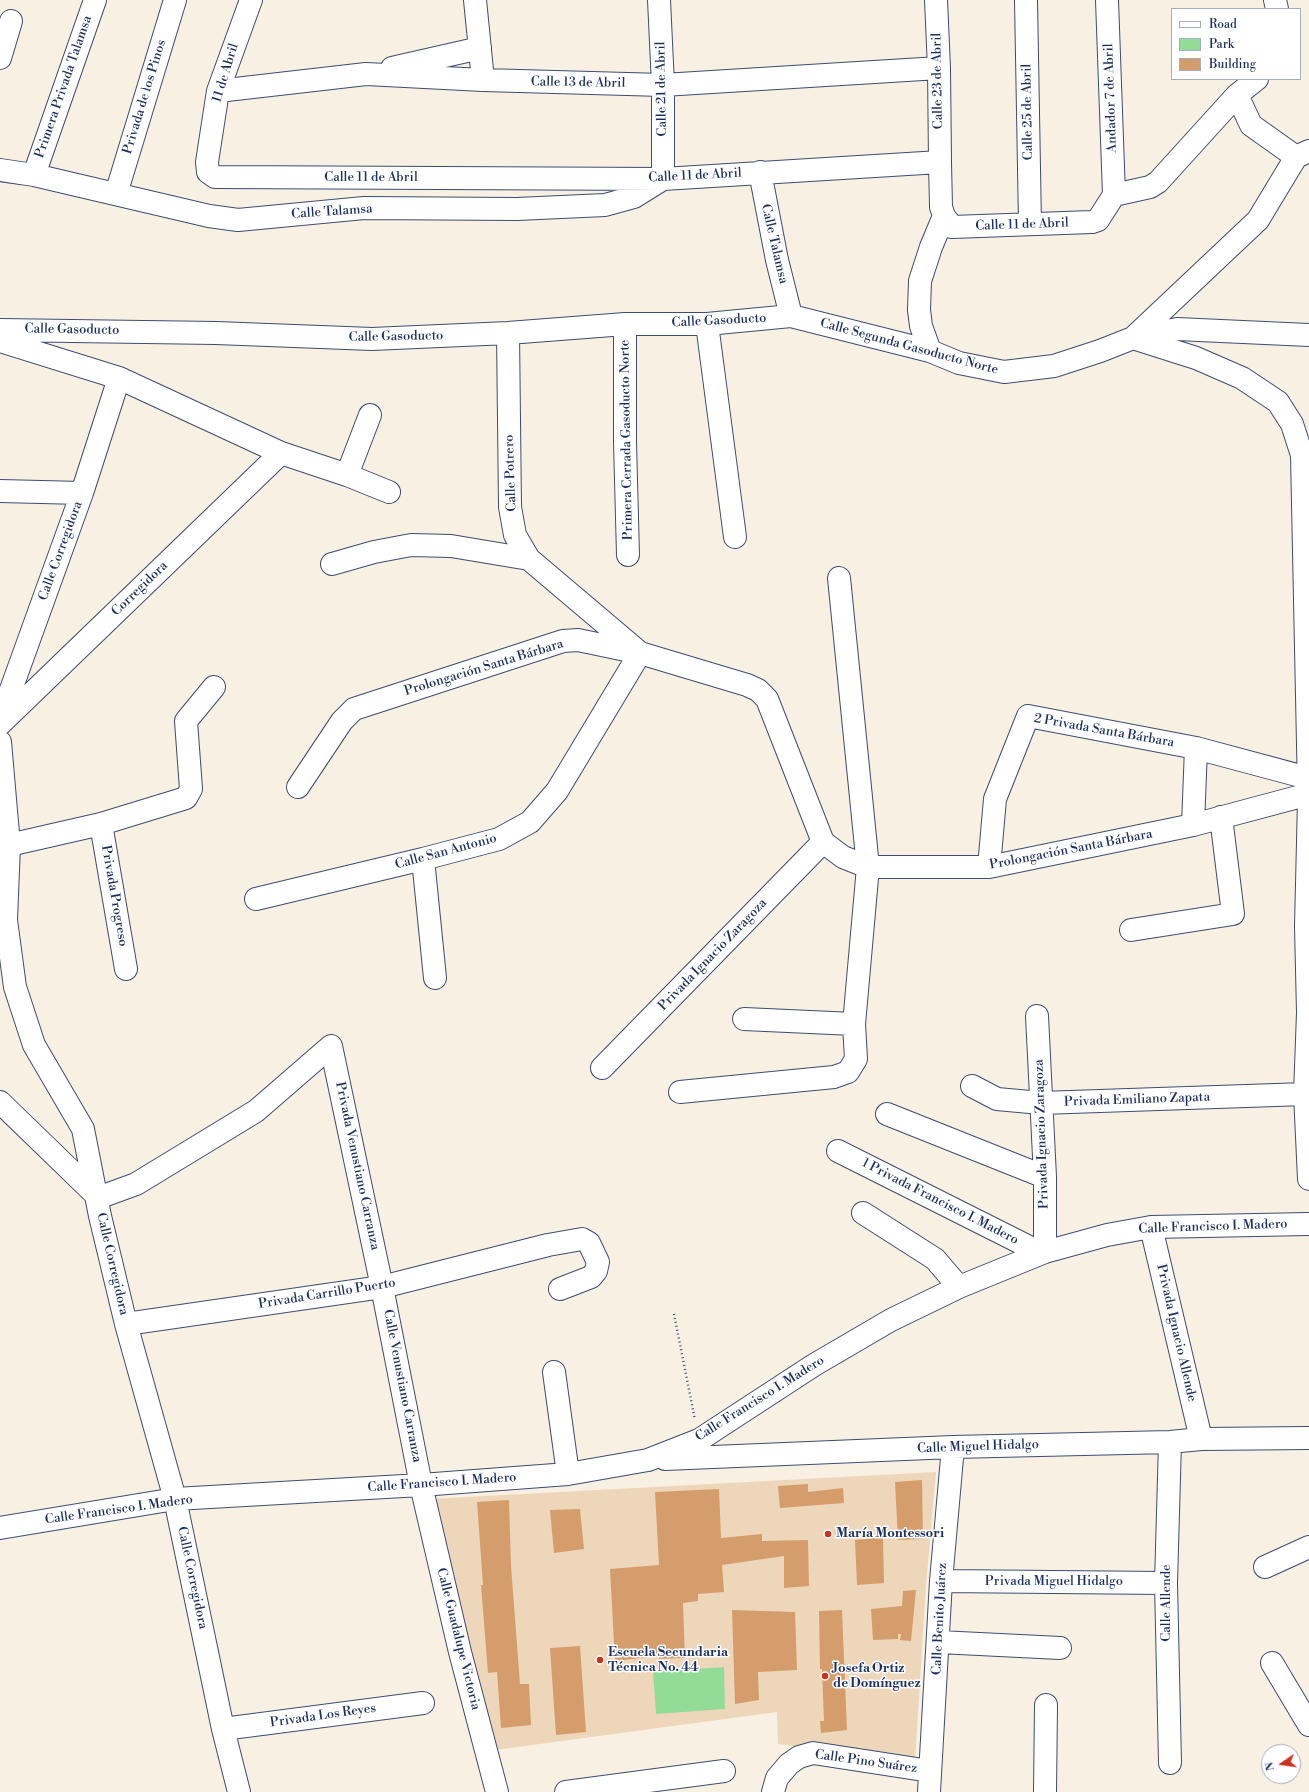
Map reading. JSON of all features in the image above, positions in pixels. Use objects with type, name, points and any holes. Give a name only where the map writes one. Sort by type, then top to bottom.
[{"type":"street","name":"Primera Privada Talamsa","points":[[34,175],[95,0]]},
{"type":"street","name":"Privada de los Pinos","points":[[116,194],[175,0]]},
{"type":"street","name":"11 de Abril","points":[[208,172],[207,162],[218,91],[251,0]]},
{"type":"street","points":[[475,0],[483,80]]},
{"type":"street","name":"Calle 21 de Abril","points":[[659,0],[663,85],[663,179]]},
{"type":"street","name":"Calle 23 de Abril","points":[[936,0],[939,68],[940,162]]},
{"type":"street","name":"Calle 25 de Abril","points":[[1026,0],[1030,224]]},
{"type":"street","name":"Andador 7 de Abril","points":[[1107,0],[1114,195]]},
{"type":"street","points":[[0,58],[11,21]]},
{"type":"street","points":[[366,74],[480,48]]},
{"type":"street","name":"Calle 13 de Abril","points":[[218,91],[366,74],[483,80],[663,85],[939,68]]},
{"type":"street","points":[[1114,195],[1150,187],[1158,182],[1237,95],[1257,80]]},
{"type":"street","points":[[1237,95],[1251,125],[1302,154],[1258,220],[1133,338],[1196,358],[1242,378],[1278,402],[1292,424],[1302,455],[1306,535],[1309,788]]},
{"type":"street","points":[[930,351],[921,326],[919,310],[920,281],[931,247],[944,216],[940,207],[940,162]]},
{"type":"street","name":"Calle 11 de Abril","points":[[208,172],[215,178],[663,179],[940,162]]},
{"type":"street","name":"Calle Talamsa","points":[[0,170],[34,175],[209,216],[238,220],[364,208],[517,209],[605,205],[634,197],[663,179]]},
{"type":"street","name":"Calle Talamsa","points":[[760,172],[774,246],[792,316]]},
{"type":"street","name":"Calle 11 de Abril","points":[[944,216],[952,227],[1092,222],[1098,220],[1114,195]]},
{"type":"street","name":"Calle Segunda Gasoducto Norte","points":[[792,316],[930,351],[960,363],[1004,372],[1054,366],[1100,351],[1133,338],[1177,329],[1309,334]]},
{"type":"street","name":"Calle Gasoducto","points":[[0,330],[216,333],[372,339],[508,333],[625,324],[707,324],[792,316]]},
{"type":"street","name":"Primera Cerrada Gasoducto Norte","points":[[625,324],[625,442],[628,556]]},
{"type":"street","points":[[707,324],[735,537]]},
{"type":"street","name":"Calle Potrero","points":[[508,333],[510,507],[515,535],[529,559],[640,653]]},
{"type":"street","points":[[0,341],[119,378],[281,453],[347,475],[389,492]]},
{"type":"street","name":"Calle Corregidora","points":[[0,723],[82,492],[119,378]]},
{"type":"street","points":[[347,475],[370,415]]},
{"type":"street","name":"Corregidora","points":[[0,723],[281,453]]},
{"type":"street","points":[[0,491],[82,492]]},
{"type":"street","points":[[332,564],[374,552],[412,545],[451,546],[529,559]]},
{"type":"street","points":[[680,1092],[834,1078],[848,1072],[856,1060],[854,1024],[868,867],[839,578]]},
{"type":"street","name":"Prolongación Santa Bárbara","points":[[298,787],[342,720],[354,709],[563,641],[578,640],[640,653],[747,685],[758,690],[767,698],[824,842],[843,858],[868,867],[989,867],[1193,824],[1221,817],[1309,788]]},
{"type":"street","name":"Calle San Antonio","points":[[256,899],[423,859],[498,839],[530,822],[557,792],[640,653]]},
{"type":"street","points":[[10,845],[101,824],[186,798],[191,789],[186,720],[214,687]]},
{"type":"street","name":"2 Privada Santa Bárbara","points":[[989,867],[995,799],[1028,716],[1196,748],[1309,788]]},
{"type":"street","name":"Calle Corregidora","points":[[0,742],[10,845],[6,920],[15,987],[34,1045],[83,1129],[96,1196],[126,1324],[175,1499],[223,1729],[239,1792]]},
{"type":"street","points":[[1193,824],[1196,748]]},
{"type":"street","points":[[1309,800],[1307,926],[1308,1013],[1305,1094],[1309,1179]]},
{"type":"street","points":[[1132,930],[1233,914],[1221,817]]},
{"type":"street","name":"Privada Progreso","points":[[101,824],[126,969]]},
{"type":"street","name":"Privada Ignacio Zaragoza","points":[[602,1068],[824,842]]},
{"type":"street","points":[[423,859],[436,978]]},
{"type":"street","name":"Privada Ignacio Zaragoza","points":[[1037,1016],[1045,1177],[1043,1252]]},
{"type":"street","points":[[744,1019],[854,1024]]},
{"type":"street","name":"Privada Venustiano Carranza","points":[[96,1196],[106,1195],[136,1184],[256,1111],[331,1046],[382,1287]]},
{"type":"street","name":"Privada Emiliano Zapata","points":[[972,1086],[997,1099],[1041,1103],[1305,1094]]},
{"type":"street","points":[[0,1102],[96,1196]]},
{"type":"street","points":[[887,1114],[1045,1177]]},
{"type":"street","name":"1 Privada Francisco I. Madero","points":[[838,1151],[1043,1252]]},
{"type":"street","points":[[863,1213],[935,1259],[959,1287]]},
{"type":"street","name":"Calle Francisco I. Madero","points":[[0,1528],[175,1499],[421,1485],[568,1474],[648,1460],[699,1440],[814,1365],[891,1320],[959,1287],[1043,1252],[1107,1235],[1151,1227],[1309,1224]]},
{"type":"street","name":"Privada Ignacio Allende","points":[[1151,1227],[1201,1440]]},
{"type":"street","name":"Privada Carrillo Puerto","points":[[126,1324],[382,1287],[526,1251],[582,1239],[589,1243],[598,1262],[596,1272],[591,1277],[560,1289]]},
{"type":"street","name":"Calle Venustiano Carranza","points":[[382,1287],[421,1485]]},
{"type":"street","points":[[554,1372],[568,1474]]},
{"type":"street","name":"Calle Miguel Hidalgo","points":[[648,1460],[954,1447],[1309,1438]]},
{"type":"street","name":"Calle Allende","points":[[1170,1442],[1166,1583],[1170,1763]]},
{"type":"street","name":"Calle Benito Juárez","points":[[930,1781],[939,1642],[941,1581],[954,1447]]},
{"type":"street","name":"Calle Guadalupe Victoria","points":[[421,1485],[460,1652],[498,1792]]},
{"type":"street","points":[[1265,1567],[1309,1548]]},
{"type":"street","name":"Privada Miguel Hidalgo","points":[[941,1581],[1166,1583]]},
{"type":"street","points":[[939,1642],[1060,1648]]},
{"type":"street","points":[[1272,1664],[1309,1725]]},
{"type":"street","name":"Privada Los Reyes","points":[[223,1729],[423,1702]]},
{"type":"street","points":[[1045,1792],[1046,1704]]},
{"type":"street","name":"Calle Pino Suárez","points":[[773,1792],[778,1778],[789,1764],[799,1757],[813,1753],[930,1781]]},
{"type":"street","points":[[786,1792],[789,1764]]},
{"type":"street","points":[[566,1792],[724,1771]]},
{"type":"path","points":[[674,1314],[699,1440]]},
{"type":"shaded area","points":[[936,1472],[926,1586],[915,1761],[778,1744],[777,1712],[495,1750],[429,1499]]},
{"type":"green space","points":[[724,1667],[725,1709],[656,1714],[653,1672]]},
{"type":"building","points":[[922,1480],[923,1539],[898,1540],[895,1482]]},
{"type":"building","points":[[808,1484],[808,1492],[843,1488],[844,1503],[780,1508],[778,1486]]},
{"type":"building","points":[[719,1489],[721,1538],[762,1534],[762,1541],[808,1540],[809,1586],[784,1588],[784,1556],[722,1565],[724,1592],[698,1594],[698,1601],[683,1603],[685,1658],[659,1659],[658,1656],[615,1661],[610,1569],[659,1565],[655,1492]]},
{"type":"building","points":[[509,1500],[511,1566],[520,1684],[529,1684],[531,1725],[501,1728],[497,1672],[488,1673],[481,1585],[483,1585],[477,1502]]},
{"type":"building","points":[[580,1509],[584,1549],[554,1553],[550,1510]]},
{"type":"building","points":[[883,1537],[884,1583],[857,1585],[855,1540]]},
{"type":"building","points":[[916,1590],[911,1641],[900,1640],[901,1634],[898,1634],[898,1639],[873,1640],[871,1609],[902,1606],[903,1591]]},
{"type":"building","points":[[732,1610],[795,1612],[797,1670],[758,1672],[759,1700],[735,1704]]},
{"type":"building","points":[[842,1610],[847,1730],[821,1733],[820,1721],[824,1721],[822,1669],[820,1669],[819,1611]]},
{"type":"building","points":[[580,1646],[586,1732],[556,1735],[550,1648]]},
{"type":"place","name":"María Montessori","points":[[828,1534]]},
{"type":"place","name":"Escuela Secundaria Técnica No. 44","points":[[600,1660]]},
{"type":"place","name":"Josefa Ortiz de Domínguez","points":[[825,1676]]}]
